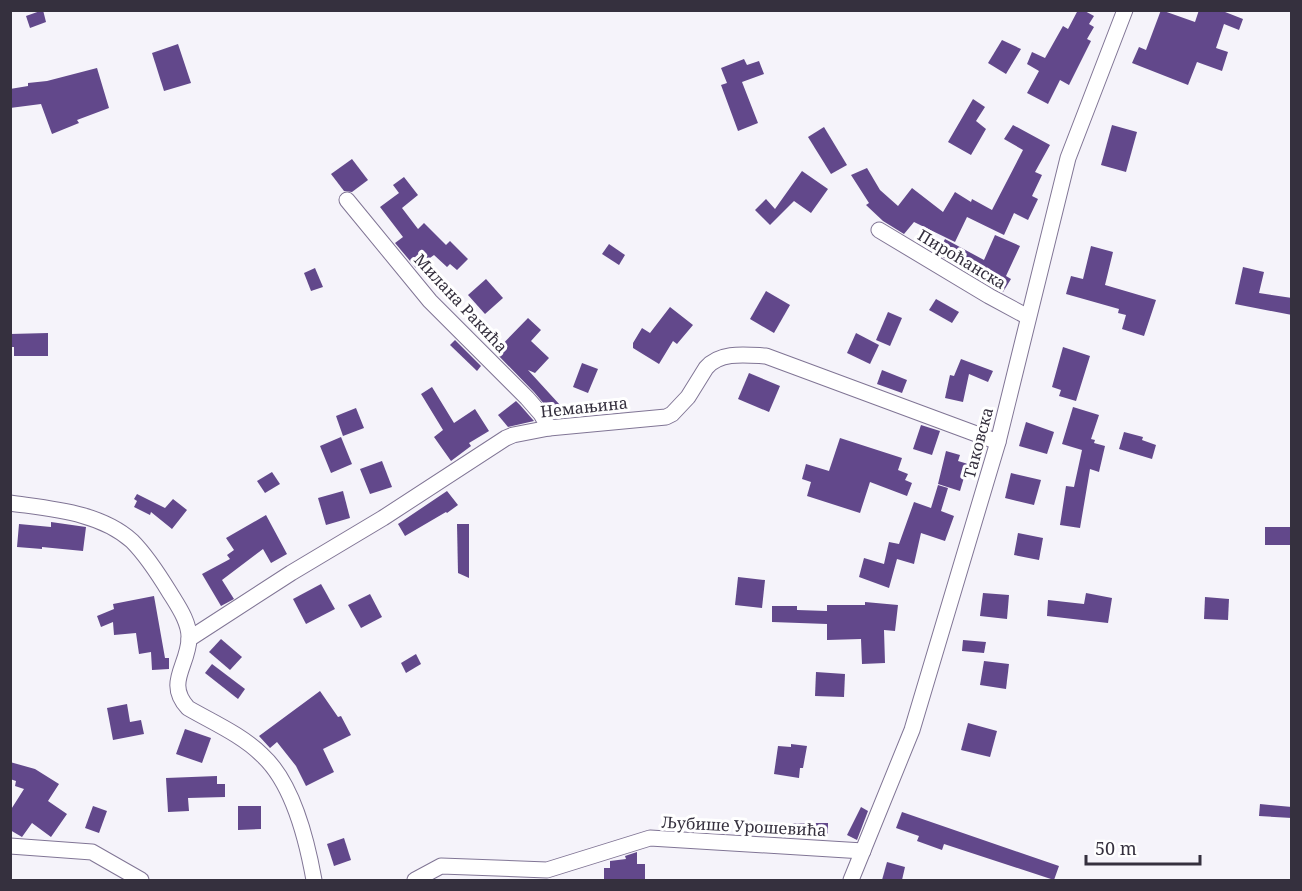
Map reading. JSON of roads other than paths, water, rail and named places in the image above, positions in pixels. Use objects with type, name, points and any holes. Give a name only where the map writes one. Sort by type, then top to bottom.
[{"type":"street","name":"Таковска","points":[[851,880],[912,730],[998,442],[1068,158],[1125,10]]},
{"type":"street","name":"Милана Ракића","points":[[348,200],[430,301],[527,398],[541,414],[549,428]]},
{"type":"street","name":"Пироћанска","points":[[879,230],[1028,317]]},
{"type":"street","name":"Немањина","points":[[189,639],[506,438],[549,428],[666,417],[672,414],[688,397],[710,363],[718,359],[742,355],[766,356],[998,442]]},
{"type":"street","points":[[10,503],[78,515],[112,528],[131,541],[143,554],[175,601],[184,619],[189,639],[177,681],[179,696],[188,708],[261,753],[272,765],[291,799],[308,848],[314,880]]},
{"type":"street","name":"Љубише Урошевића","points":[[415,880],[441,866],[547,870],[650,838],[863,851]]},
{"type":"street","points":[[10,846],[93,852],[141,880]]}]
